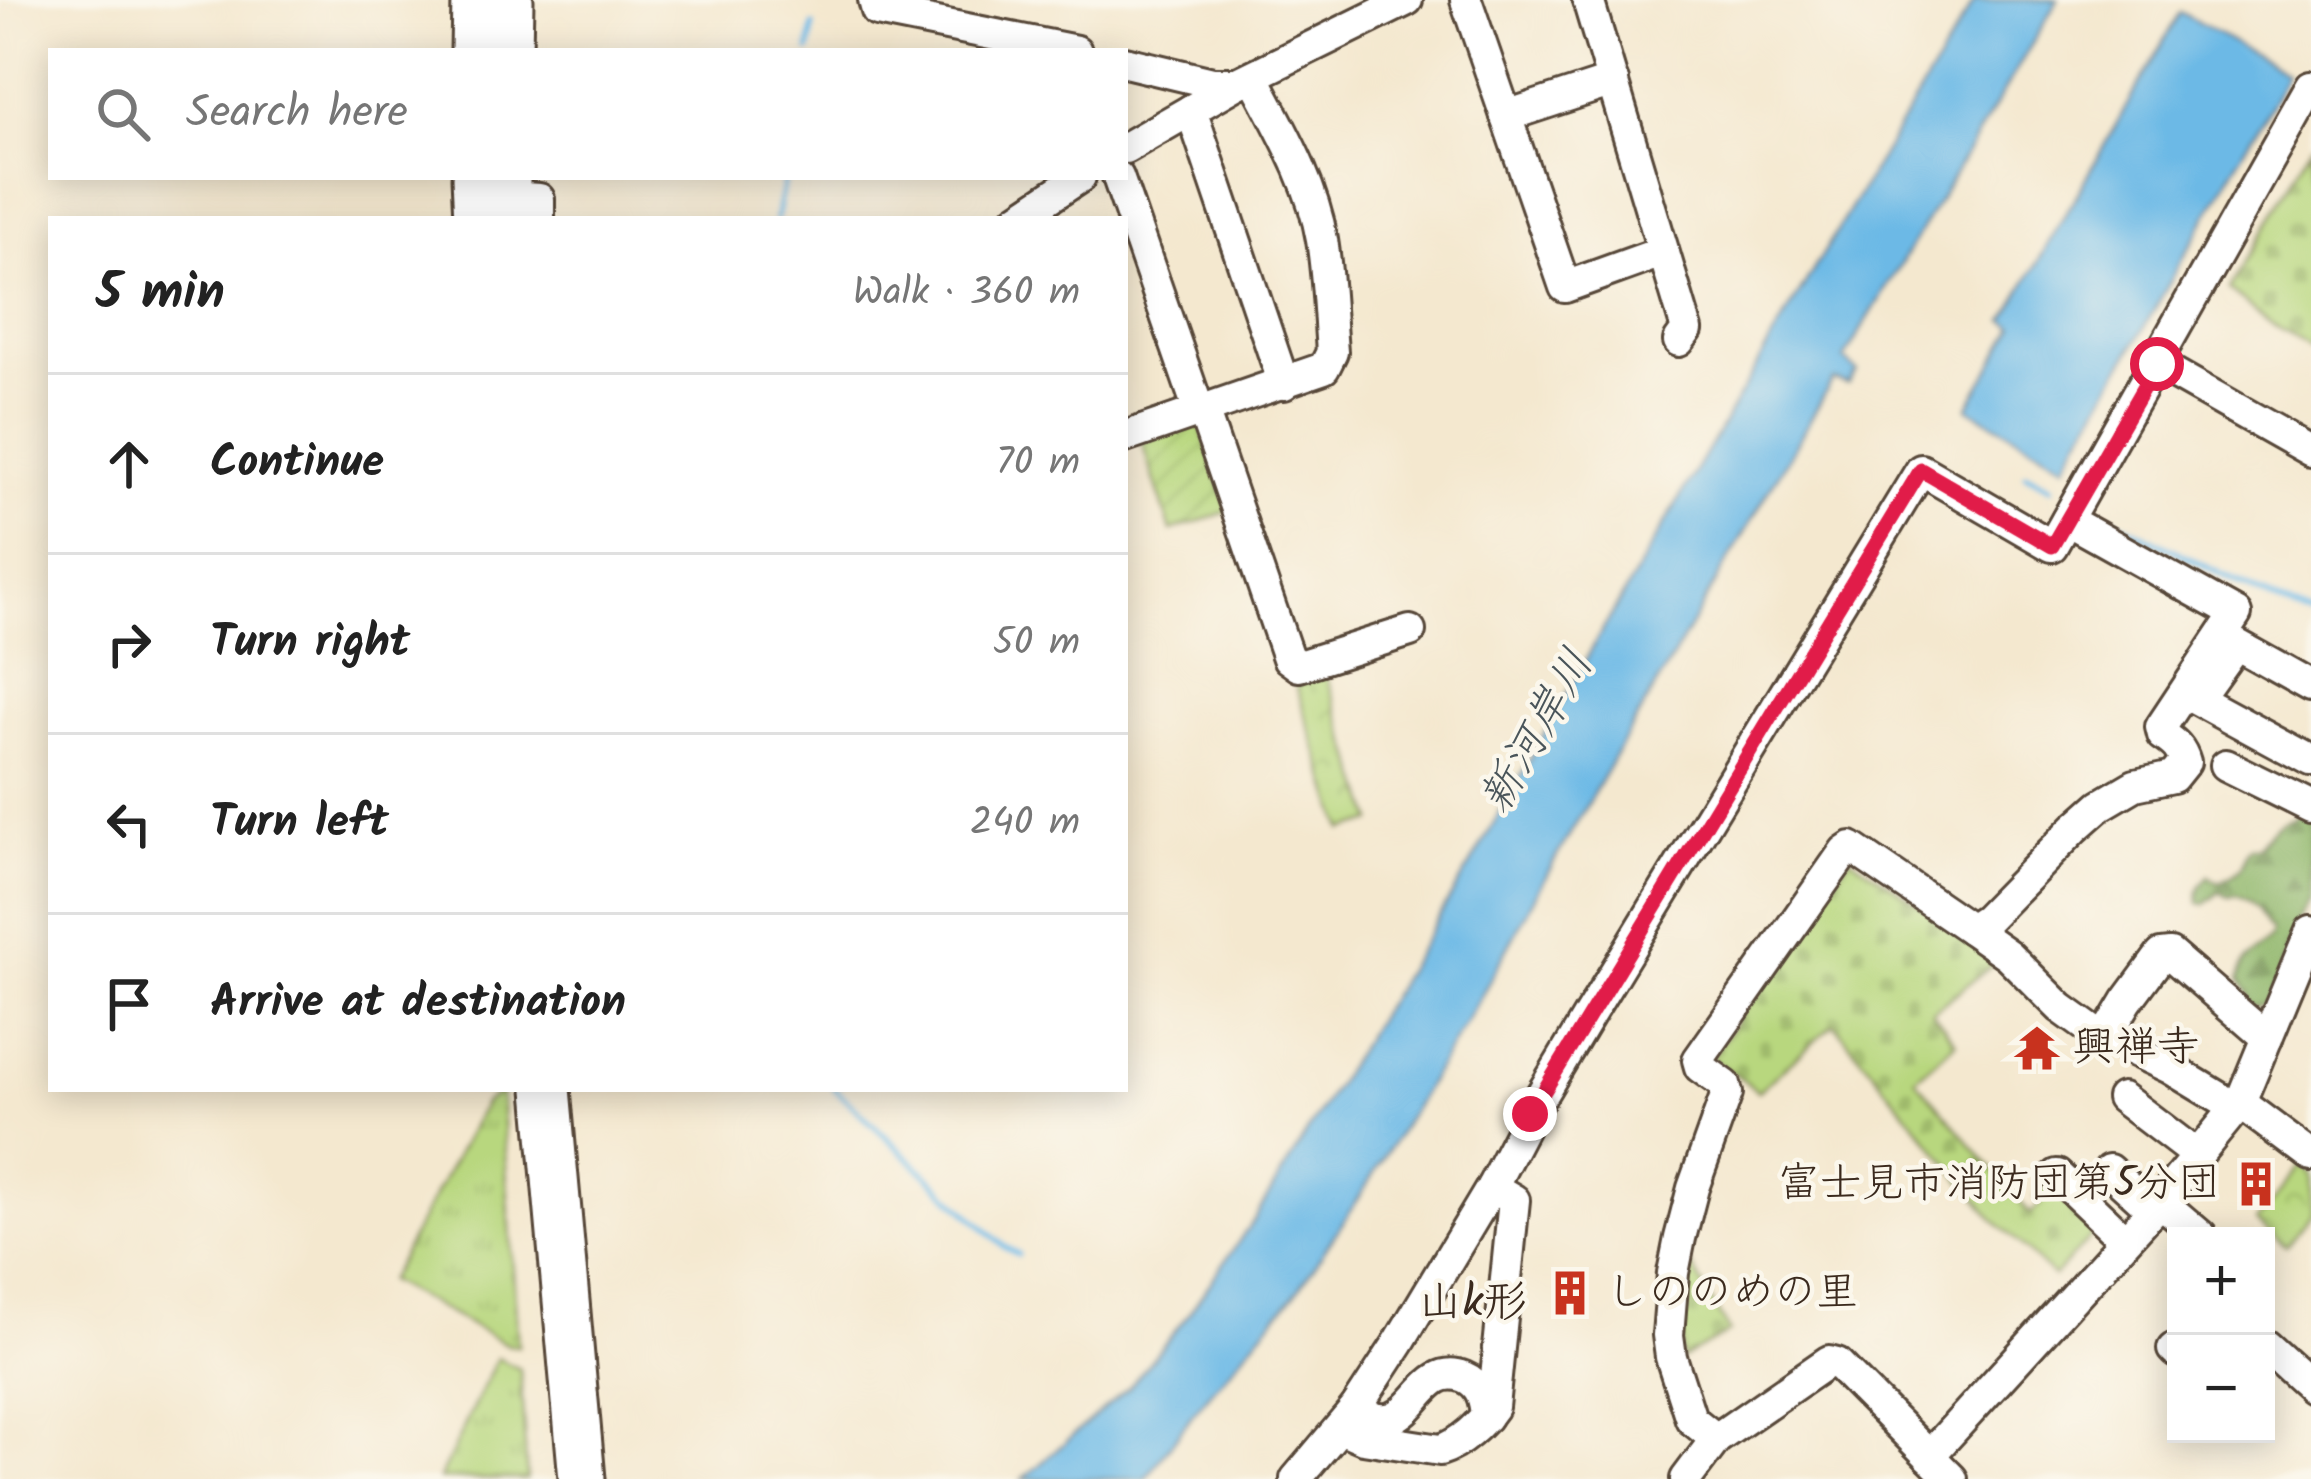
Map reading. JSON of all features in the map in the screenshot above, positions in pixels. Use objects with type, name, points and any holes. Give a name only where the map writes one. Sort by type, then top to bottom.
[{"type":"highway","points":[[474,48],[475,0]]},
{"type":"highway","points":[[509,48],[510,0]]},
{"type":"highway","points":[[547,1092],[582,1479]]},
{"type":"highway","points":[[575,1092],[610,1479]]},
{"type":"street","points":[[874,0],[878,11],[1061,48]]},
{"type":"street","points":[[1128,146],[1245,80],[1407,0]]},
{"type":"street","points":[[1466,0],[1565,287],[1662,252]]},
{"type":"street","points":[[1588,0],[1687,330],[1679,341]]},
{"type":"street","points":[[1128,63],[1214,83],[1245,80]]},
{"type":"street","points":[[1128,436],[1324,368],[1332,352],[1322,240],[1294,156],[1245,80]]},
{"type":"street","points":[[1506,116],[1612,81]]},
{"type":"street","points":[[1296,1479],[1348,1418],[1492,1187],[1589,1015],[1921,470],[2052,546],[2311,87]]},
{"type":"street","points":[[1191,110],[1284,384]]},
{"type":"street","points":[[1028,216],[1076,180]]},
{"type":"street","points":[[1119,180],[1288,658],[1299,666],[1410,631]]},
{"type":"street","points":[[2157,364],[2311,451]]},
{"type":"street","points":[[1971,929],[2101,806],[2135,784],[2173,777],[2180,771],[2185,762],[2182,752],[2161,728],[2236,614],[2067,520]]},
{"type":"street","points":[[2311,686],[2236,644],[2197,699],[2311,761]]},
{"type":"street","points":[[2226,765],[2311,807]]},
{"type":"street","points":[[1716,1439],[1691,1419],[1668,1335],[1680,1238],[1727,1093],[1725,1085],[1700,1067],[1698,1060],[1851,847],[2008,955],[2061,1008],[2105,1038],[2238,1106],[2311,1156]]},
{"type":"street","points":[[1929,1456],[2157,1206],[2238,1106],[2311,931]]},
{"type":"street","points":[[2105,1038],[2161,955],[2170,955],[2267,1038]]},
{"type":"street","points":[[2155,1061],[2114,1107],[2198,1156]]},
{"type":"street","points":[[2109,1170],[2187,1227]]},
{"type":"street","points":[[2056,1175],[2124,1239]]},
{"type":"street","points":[[1348,1418],[1363,1438],[1440,1450],[1450,1447],[1493,1407],[1514,1200],[1492,1187]]},
{"type":"street","points":[[2275,1354],[2311,1387]]},
{"type":"street","points":[[1686,1479],[1716,1439],[1829,1361],[1837,1363],[1952,1479]]},
{"type":"street","points":[[1348,1418],[1395,1417],[1432,1381],[1454,1375],[1473,1382],[1486,1417]]},
{"type":"green space","points":[[2311,145],[2311,347],[2229,290]]},
{"type":"green space","points":[[1199,421],[1229,511],[1171,531],[1141,440]]},
{"type":"green space","points":[[1323,666],[1374,821],[1343,830],[1293,676]]},
{"type":"green space","points":[[2296,814],[2311,816],[2311,899],[2295,926],[2294,940],[2276,981],[2264,1004],[2256,1006],[2247,1003],[2247,993],[2238,980],[2246,959],[2270,937],[2271,929],[2247,900],[2219,892],[2204,905],[2199,904],[2199,892],[2208,876],[2219,883],[2234,874],[2250,848]]},
{"type":"green space","points":[[1850,857],[2000,959],[1932,1012],[1956,1043],[1915,1078],[2030,1214],[2041,1204],[2035,1198],[2051,1182],[2100,1227],[2054,1276],[1995,1221],[1834,1024],[1758,1091],[1711,1058]]},
{"type":"green space","points":[[501,1092],[518,1346],[388,1281],[485,1102]]},
{"type":"green space","points":[[2302,1164],[2311,1175],[2311,1213],[2285,1246],[2275,1237],[2275,1227],[2257,1221]]},
{"type":"green space","points":[[1690,1263],[1729,1332],[1682,1359],[1681,1275]]},
{"type":"green space","points":[[497,1358],[520,1369],[527,1479],[439,1479]]},
{"type":"water","points":[[1975,0],[2058,0],[1844,359],[1857,371],[1848,384],[1833,380],[1480,998],[1359,1198],[1298,1290],[1192,1415],[1146,1479],[1023,1479],[1131,1385],[1187,1316],[1255,1218],[1471,864],[1777,331]]},
{"type":"water","points":[[2180,12],[2288,74],[2066,465],[1968,408],[2014,326],[2005,320]]},
{"type":"waterway","points":[[809,48],[813,26]]},
{"type":"waterway","points":[[777,216],[784,180]]},
{"type":"waterway","points":[[2026,474],[2052,487]]},
{"type":"waterway","points":[[2106,516],[2311,620]]},
{"type":"waterway","points":[[838,1092],[1004,1247],[1018,1254]]},
{"type":"place","name":"興禅寺","points":[[2037,1048]]},
{"type":"place","name":"富士見市消防団第5分団","points":[[2256,1184]]},
{"type":"place","name":"しののめの里","points":[[1570,1293]]},
{"type":"district","name":"山k形","points":[[1473,1304]]},
{"type":"route","points":[[1530,1114],[1921,470],[2052,546],[2157,364]]},
{"type":"water label","name":"新河岸川","points":[[1538,732]]}]
